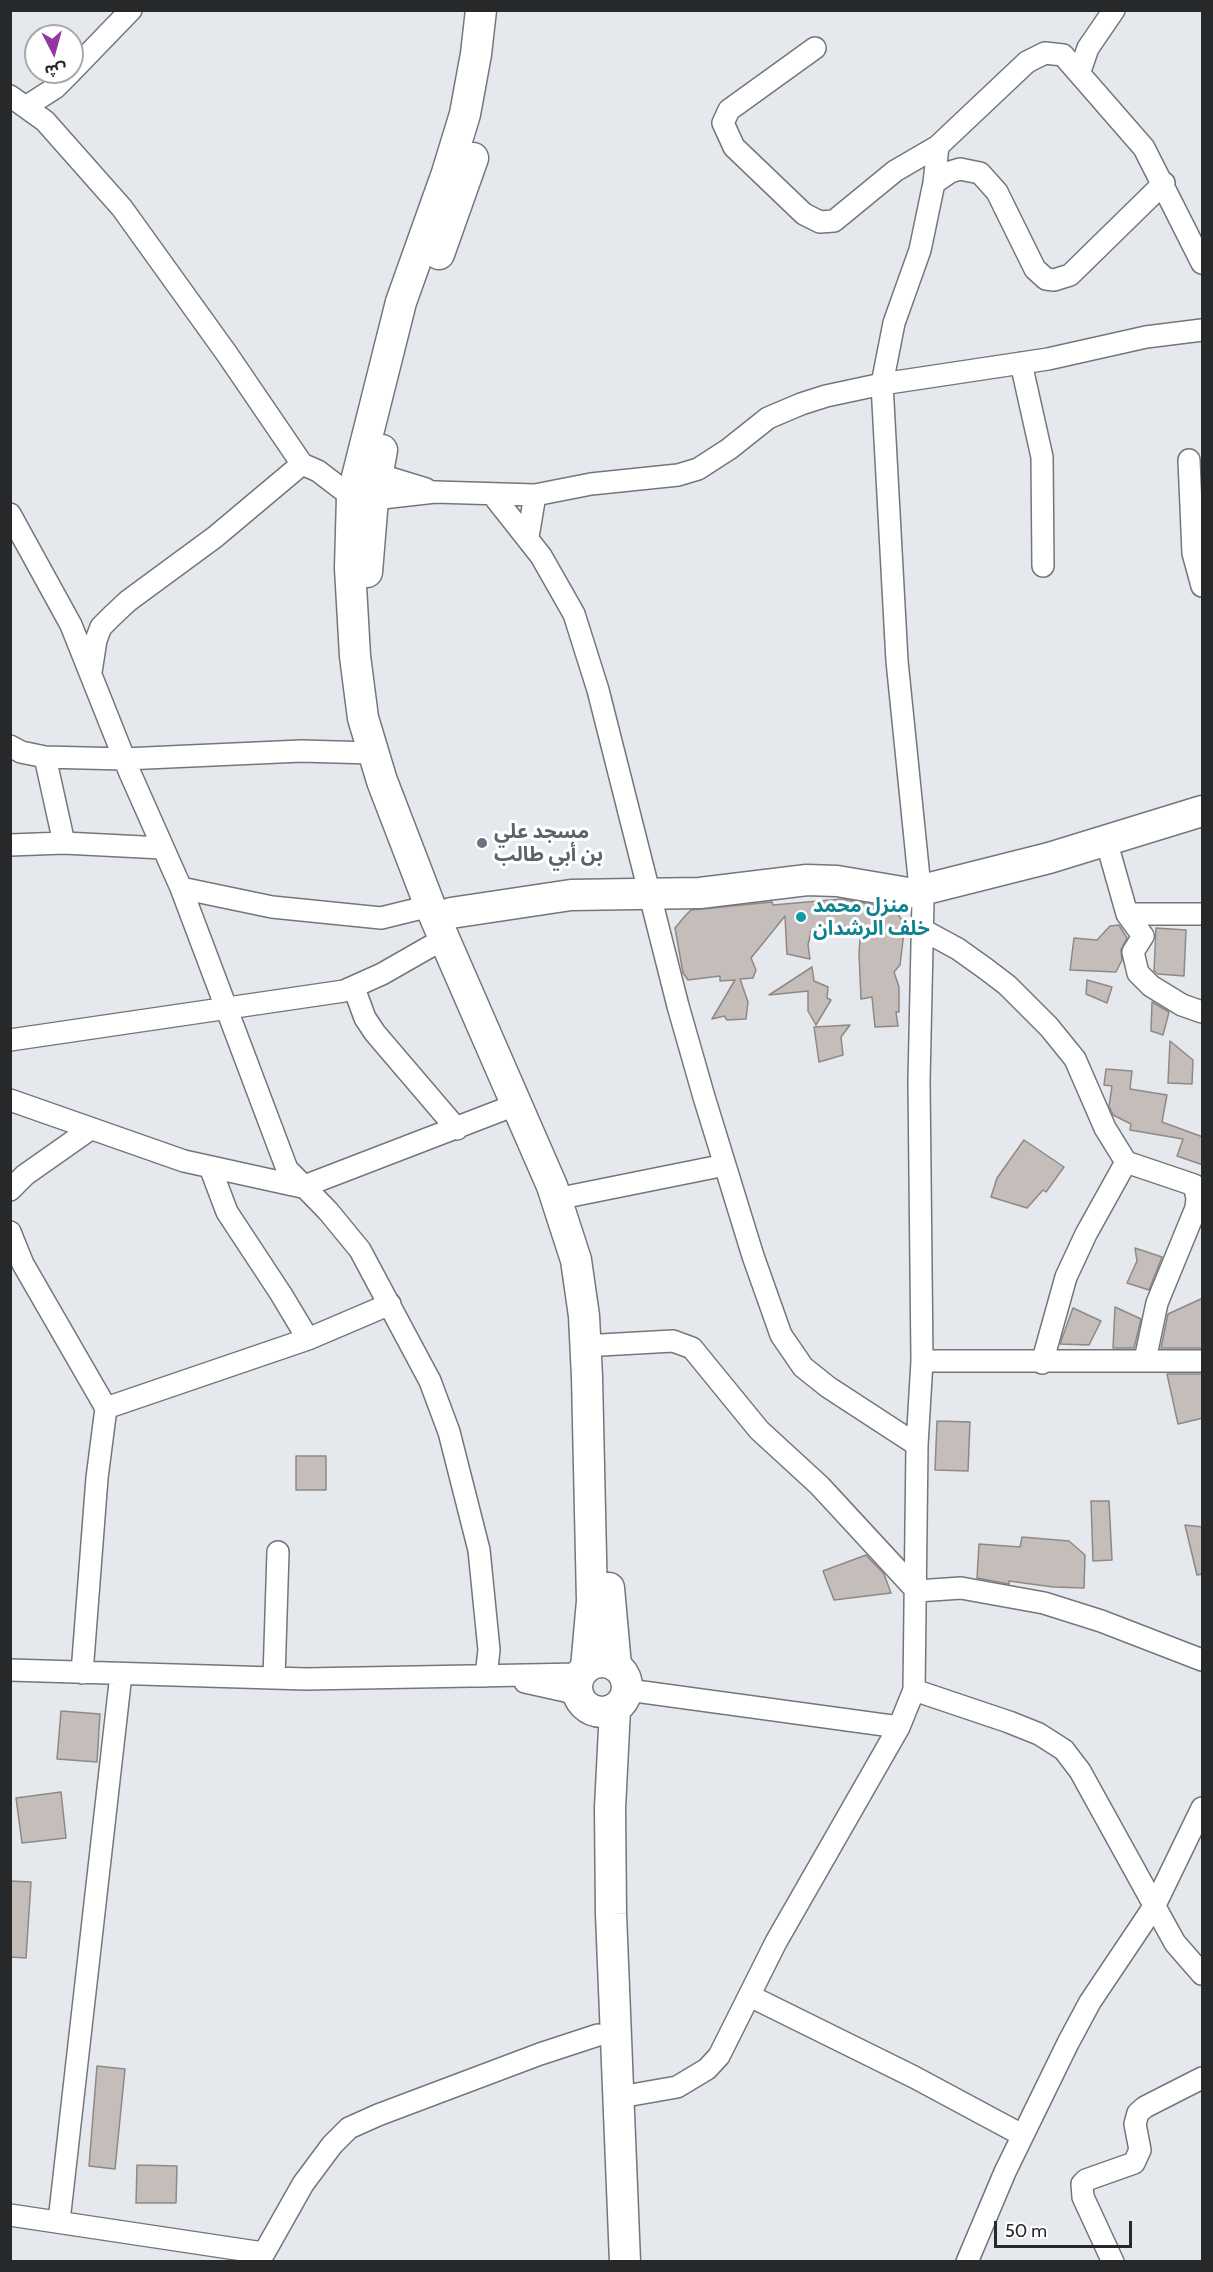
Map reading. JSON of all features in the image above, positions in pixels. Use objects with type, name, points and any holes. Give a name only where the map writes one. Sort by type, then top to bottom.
[{"type":"main road","points":[[481,10],[465,114],[447,173],[401,302],[365,486],[350,568],[355,656],[360,707],[372,753],[442,919],[515,1105],[559,1205],[580,1284],[586,1342],[592,1627],[600,1687],[610,1808],[611,1914],[625,2262]]},
{"type":"main road","points":[[498,10],[489,91],[476,149],[468,177],[422,299],[365,486],[365,600],[376,714],[389,763],[442,919],[571,1196],[589,1255],[601,1344],[604,1505],[595,1917],[609,2262]]},
{"type":"main road","points":[[442,919],[571,895],[700,892],[822,880],[920,890],[1049,858],[1203,811]]},
{"type":"street","points":[[84,58],[131,10]]},
{"type":"street","points":[[1080,71],[1088,48],[1114,10]]},
{"type":"street","points":[[814,48],[729,110],[723,123],[734,147],[804,214],[820,222],[834,221],[895,171],[938,146],[1020,69],[1038,56],[1051,52],[1063,55],[1080,71],[1100,99],[1144,148],[1164,183],[1203,263]]},
{"type":"street","points":[[19,101],[55,88],[59,84]]},
{"type":"street","points":[[19,101],[45,121],[122,208],[310,468],[365,486],[435,492],[535,495],[591,484],[688,472],[729,449],[768,418],[826,396],[882,384],[1021,363],[1146,337],[1203,330]]},
{"type":"street","points":[[620,2097],[677,2087],[707,2069],[719,2056],[776,1942],[899,1727],[914,1690],[917,1445],[922,1361],[919,1081],[923,930],[894,609],[890,496],[882,384],[889,344],[921,249],[934,183],[938,146]]},
{"type":"street","points":[[934,183],[950,172],[960,169],[980,173],[997,192],[1035,269],[1040,275],[1054,280],[1070,275],[1164,183]]},
{"type":"street","points":[[1021,363],[1042,457],[1043,566]]},
{"type":"street","points":[[1189,460],[1193,553],[1203,586]]},
{"type":"street","points":[[91,674],[96,640],[101,627],[112,616],[128,601],[310,468]]},
{"type":"street","points":[[492,494],[528,537],[563,591],[574,614],[601,700],[678,1006],[753,1256],[789,1349],[803,1367],[828,1387],[917,1445]]},
{"type":"street","points":[[528,537],[535,495]]},
{"type":"street","points":[[12,521],[71,625],[124,759],[181,888],[287,1169],[353,1240],[430,1381],[457,1460],[483,1578],[489,1650],[494,1676]]},
{"type":"street","points":[[10,746],[21,752],[45,757],[124,759],[301,751],[372,753]]},
{"type":"street","points":[[45,757],[64,843]]},
{"type":"street","points":[[1106,840],[1126,914],[1143,936],[1133,952],[1142,979],[1182,1005],[1203,1012]]},
{"type":"street","points":[[10,845],[64,843],[162,848]]},
{"type":"street","points":[[181,888],[272,907],[381,918],[442,919]]},
{"type":"street","points":[[1126,914],[1203,914]]},
{"type":"street","points":[[10,1040],[324,995],[354,988],[442,919]]},
{"type":"street","points":[[923,930],[958,949],[986,969],[1048,1027],[1075,1059],[1105,1128],[1126,1162],[1194,1185],[1197,1198],[1157,1303],[1145,1360]]},
{"type":"street","points":[[354,988],[365,1018],[375,1033],[457,1129]]},
{"type":"street","points":[[10,1100],[89,1130],[184,1161],[302,1187],[515,1105]]},
{"type":"street","points":[[10,1190],[25,1175],[89,1130]]},
{"type":"street","points":[[1042,1363],[1054,1312],[1066,1277],[1086,1234],[1126,1162]]},
{"type":"street","points":[[571,1196],[725,1165]]},
{"type":"street","points":[[210,1167],[227,1212],[308,1339]]},
{"type":"street","points":[[10,1232],[23,1264],[106,1408],[97,1478],[82,1673]]},
{"type":"street","points":[[106,1408],[308,1339],[390,1304]]},
{"type":"street","points":[[601,1344],[673,1341],[692,1348],[759,1430],[820,1486],[917,1591]]},
{"type":"street","points":[[922,1361],[1042,1363],[1203,1361]]},
{"type":"street","points":[[274,1678],[278,1552]]},
{"type":"street","points":[[917,1591],[961,1588],[1044,1603],[1101,1621],[1203,1660]]},
{"type":"street","points":[[10,1670],[274,1678],[494,1676],[600,1687],[899,1727]]},
{"type":"street","points":[[59,2221],[121,1674]]},
{"type":"street","points":[[914,1690],[1009,1722],[1039,1734],[1064,1750],[1080,1771],[1176,1943],[1203,1974]]},
{"type":"street","points":[[967,2262],[1022,2135],[1090,2002],[1193,1844],[1203,1808]]},
{"type":"street","points":[[750,1996],[914,2077],[1022,2135]]},
{"type":"street","points":[[10,2215],[59,2221],[261,2257],[303,2184],[332,2145],[349,2128],[540,2054],[598,2035]]},
{"type":"street","points":[[1113,2262],[1083,2197],[1082,2184],[1086,2180],[1134,2163],[1140,2150],[1135,2124],[1138,2113],[1145,2107],[1203,2078]]},
{"type":"building","points":[[842,899],[893,908],[905,924],[900,965],[894,972],[899,987],[899,1012],[896,1012],[898,1026],[875,1027],[872,997],[861,999],[859,953],[861,924],[811,931],[808,945],[810,959],[787,954],[785,916],[751,958],[756,970],[753,978],[740,979],[748,1002],[746,1019],[727,1020],[724,1016],[712,1019],[735,980],[720,981],[720,976],[688,980],[683,973],[675,928],[691,910],[772,902],[773,905]]},
{"type":"building","points":[[1119,925],[1127,938],[1121,950],[1122,960],[1116,972],[1070,970],[1074,938],[1097,940],[1110,926]]},
{"type":"building","points":[[1156,928],[1186,930],[1184,976],[1158,974],[1154,971]]},
{"type":"building","points":[[812,967],[814,981],[828,987],[827,998],[831,1000],[816,1025],[808,1011],[808,991],[769,995]]},
{"type":"building","points":[[1087,980],[1112,987],[1107,1003],[1086,994]]},
{"type":"building","points":[[1152,1002],[1169,1012],[1163,1035],[1151,1031]]},
{"type":"building","points":[[850,1025],[841,1037],[843,1055],[819,1062],[814,1027]]},
{"type":"building","points":[[1170,1041],[1193,1060],[1192,1084],[1168,1083]]},
{"type":"building","points":[[1106,1069],[1132,1071],[1130,1089],[1167,1095],[1162,1122],[1203,1137],[1203,1165],[1177,1156],[1183,1139],[1130,1130],[1131,1124],[1113,1115],[1109,1106],[1112,1086],[1104,1085]]},
{"type":"building","points":[[1024,1140],[1064,1167],[1046,1192],[1043,1190],[1027,1208],[991,1197],[997,1178]]},
{"type":"building","points":[[1135,1248],[1162,1257],[1149,1290],[1127,1283],[1137,1261]]},
{"type":"building","points":[[1203,1298],[1203,1348],[1161,1348],[1168,1314]]},
{"type":"building","points":[[1115,1307],[1141,1319],[1134,1348],[1113,1348]]},
{"type":"building","points":[[1073,1308],[1101,1321],[1089,1345],[1060,1344]]},
{"type":"building","points":[[1167,1374],[1203,1374],[1203,1418],[1178,1424]]},
{"type":"building","points":[[937,1421],[970,1422],[968,1471],[935,1470]]},
{"type":"building","points":[[296,1456],[326,1456],[326,1490],[296,1490]]},
{"type":"building","points":[[1091,1501],[1109,1501],[1112,1560],[1093,1561]]},
{"type":"building","points":[[1185,1525],[1203,1527],[1203,1574],[1197,1575]]},
{"type":"building","points":[[1022,1537],[1069,1541],[1085,1555],[1084,1588],[1053,1587],[1009,1581],[1009,1584],[977,1578],[979,1544],[1020,1547]]},
{"type":"building","points":[[866,1555],[884,1574],[891,1593],[834,1600],[823,1571]]},
{"type":"building","points":[[61,1711],[100,1714],[97,1762],[57,1759]]},
{"type":"building","points":[[61,1792],[66,1838],[22,1843],[16,1798]]},
{"type":"building","points":[[10,1881],[31,1882],[26,1958],[10,1957]]},
{"type":"building","points":[[97,2066],[125,2069],[115,2169],[89,2166]]},
{"type":"building","points":[[137,2165],[177,2166],[176,2203],[136,2203]]},
{"type":"place","name":"مسجد علي بن أبي طالب","points":[[482,843]]},
{"type":"place","name":"منزل محمد خلف الرشدان","points":[[801,917]]}]
